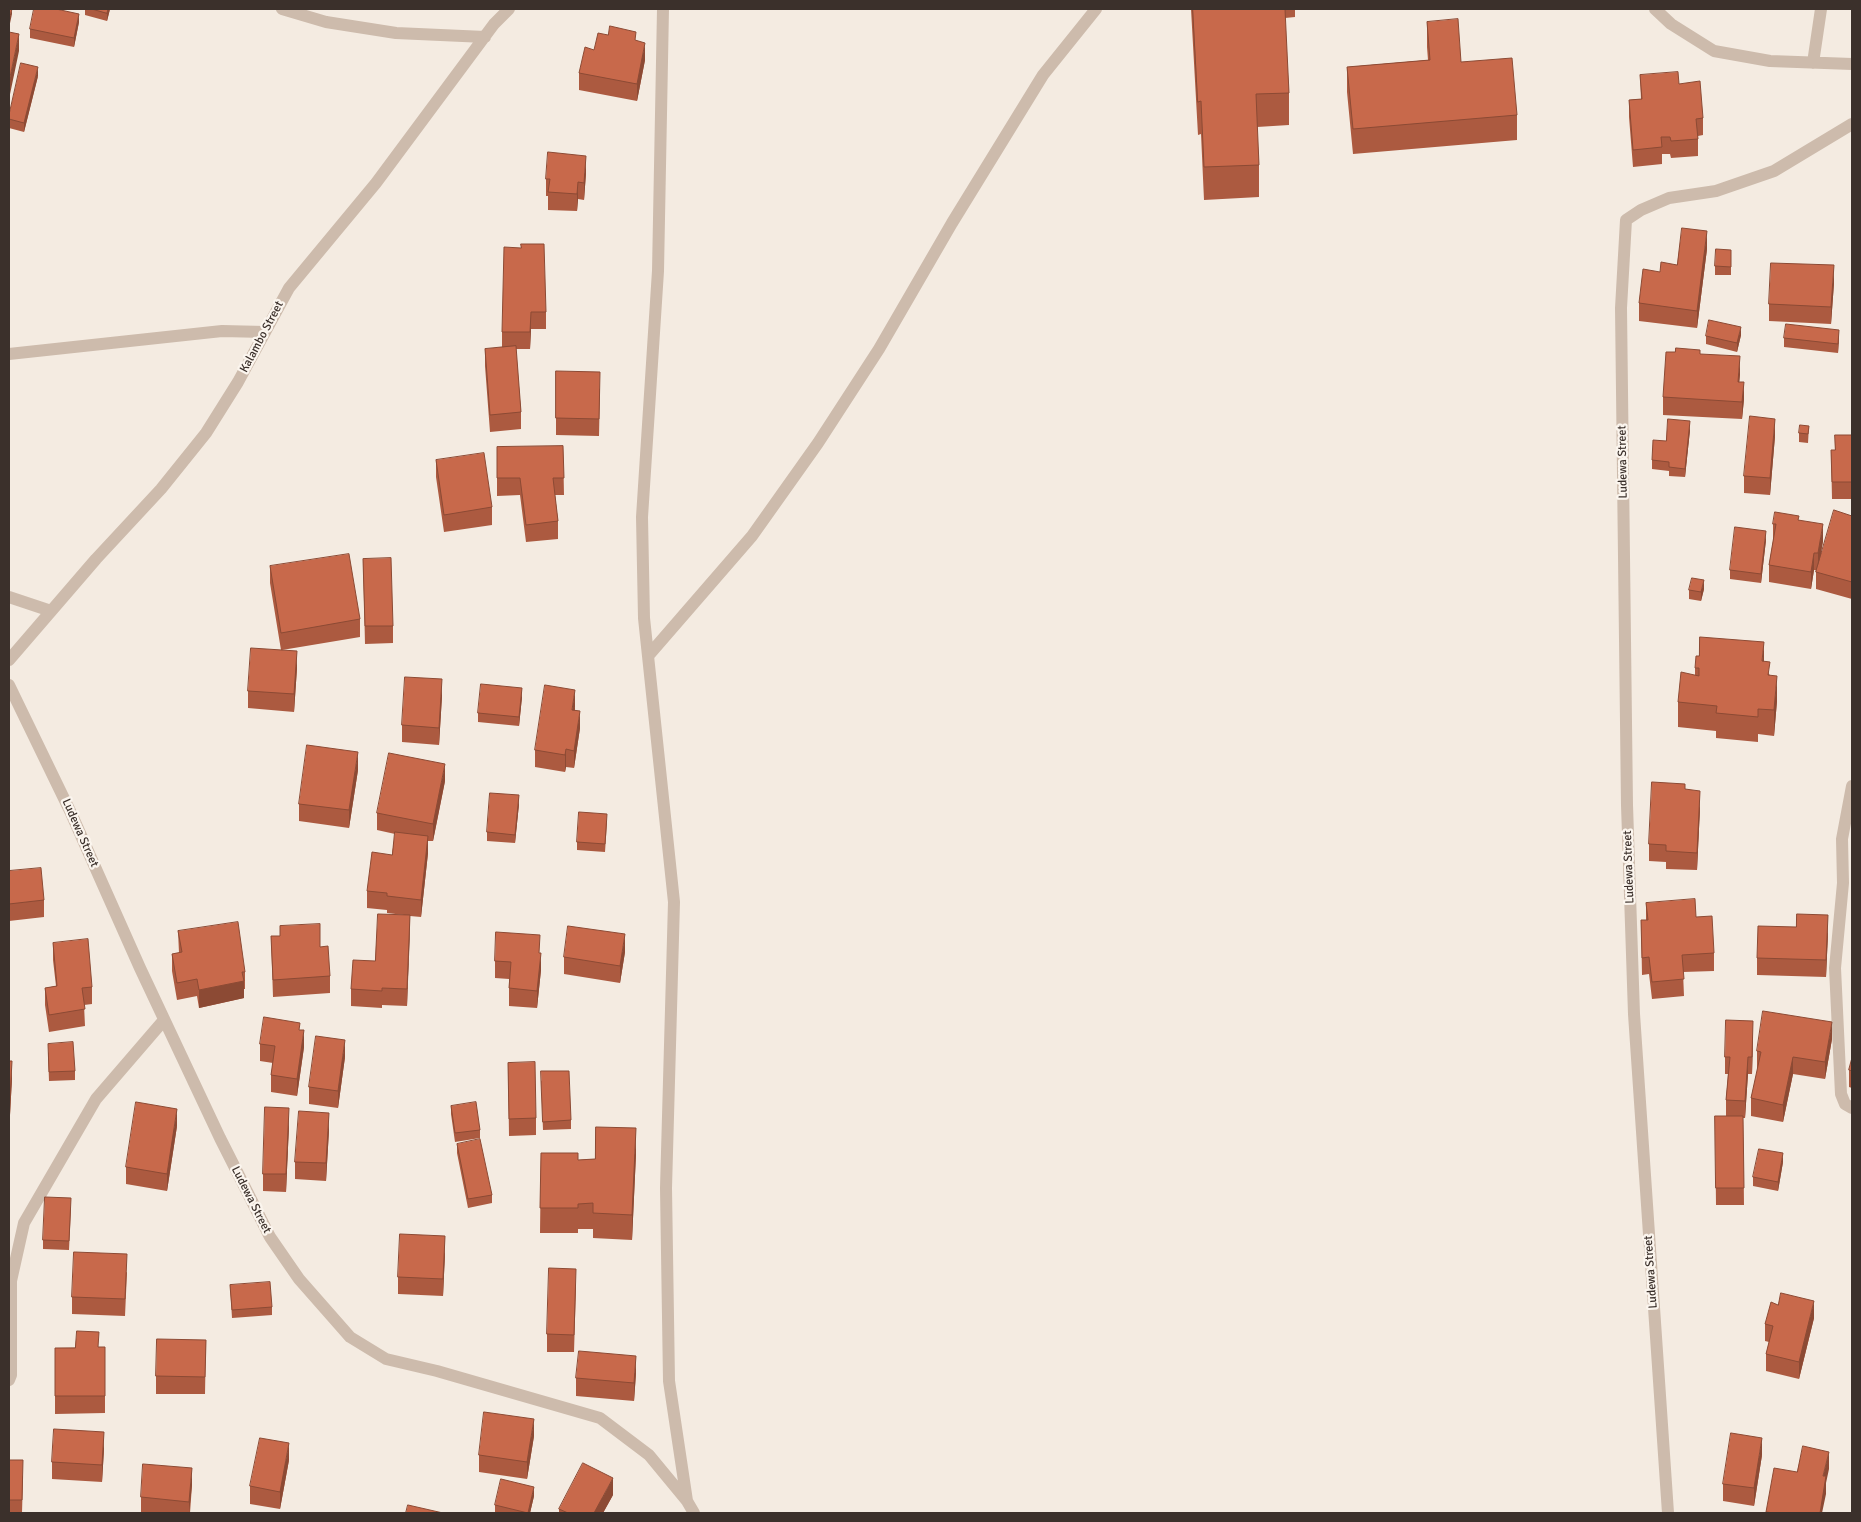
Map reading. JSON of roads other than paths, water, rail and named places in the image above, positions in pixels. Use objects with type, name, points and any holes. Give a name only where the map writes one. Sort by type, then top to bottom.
[{"type":"street","points":[[282,9],[326,22],[396,33],[484,38]]},
{"type":"street","name":"Kalambo Street","points":[[9,660],[96,559],[161,489],[206,432],[238,382],[289,288],[376,183],[494,24],[509,9]]},
{"type":"street","points":[[664,9],[658,271],[642,517],[644,618],[674,902],[666,1188],[669,1381],[687,1501]]},
{"type":"street","points":[[648,656],[752,536],[818,443],[879,349],[952,223],[1043,75],[1096,9]]},
{"type":"street","points":[[1655,9],[1671,24],[1714,51],[1770,61],[1852,64]]},
{"type":"street","points":[[1813,63],[1820,9]]},
{"type":"street","name":"Ludewa Street","points":[[1668,1513],[1633,1004],[1628,805],[1621,308],[1626,220],[1641,210],[1669,198],[1716,191],[1774,171],[1852,124]]},
{"type":"street","points":[[9,354],[222,331],[265,332]]},
{"type":"street","points":[[9,598],[51,611]]},
{"type":"street","name":"Ludewa Street","points":[[9,685],[71,813],[164,1020],[220,1138],[270,1237],[299,1279],[350,1337],[386,1359],[437,1371],[600,1418],[649,1455],[687,1501],[694,1513]]},
{"type":"street","points":[[1852,786],[1842,839],[1847,883],[1835,978],[1841,1094],[1845,1104],[1852,1108]]},
{"type":"street","points":[[9,1380],[11,1375],[11,1281],[24,1223],[96,1099],[164,1020]]}]
